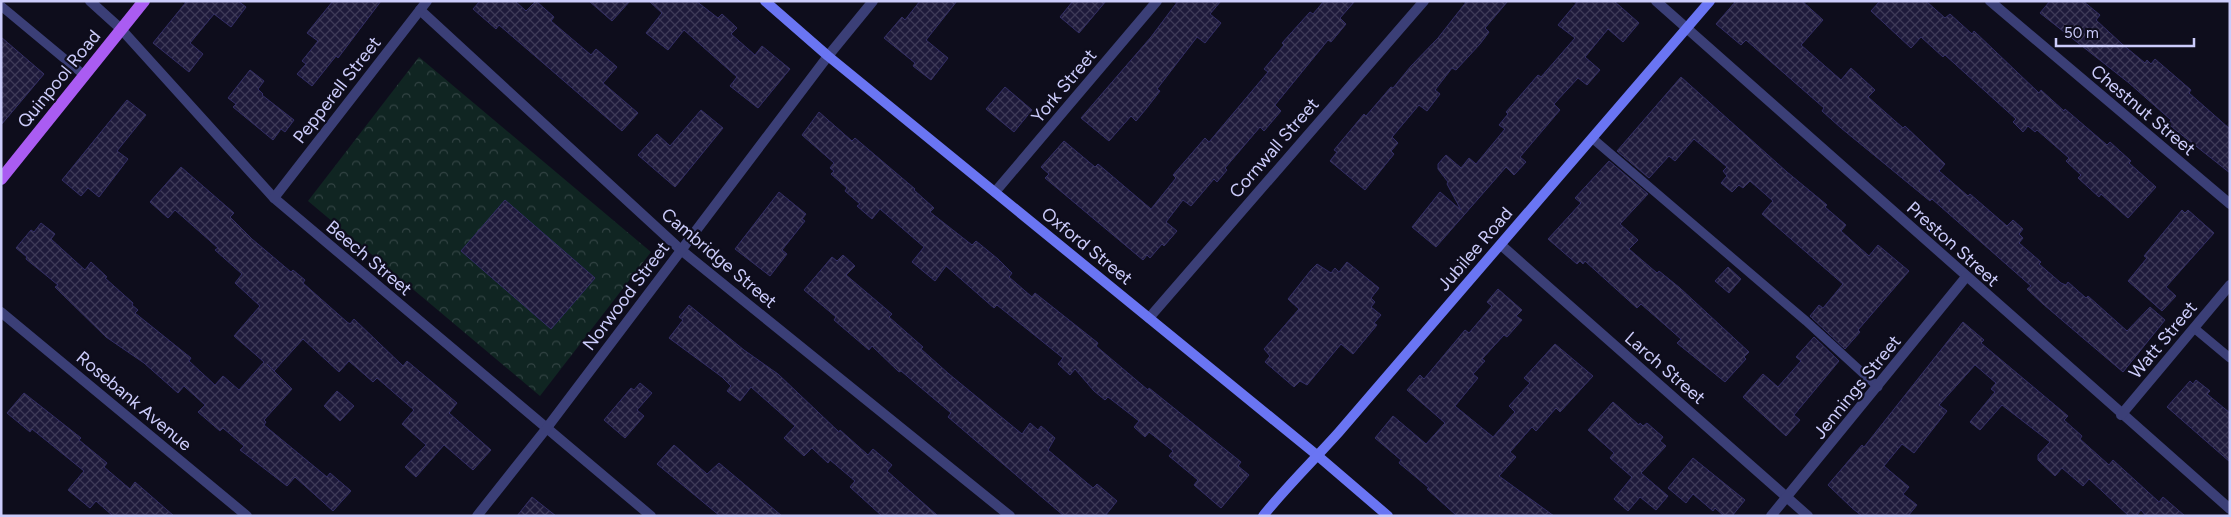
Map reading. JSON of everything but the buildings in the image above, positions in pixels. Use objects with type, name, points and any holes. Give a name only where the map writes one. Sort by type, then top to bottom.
[{"type":"main road","name":"Quinpool Road","points":[[1,179],[144,1]]},
{"type":"main road","name":"Oxford Street","points":[[766,1],[828,56],[1318,456],[1388,516]]},
{"type":"main road","name":"Jubilee Road","points":[[1262,516],[1296,476],[1318,456],[1710,1]]},
{"type":"street","name":"Beech Street","points":[[90,1],[121,29],[274,198],[650,516]]},
{"type":"street","name":"Pepperell Street","points":[[274,198],[427,1]]},
{"type":"street","name":"Norwood Street","points":[[477,516],[546,429],[828,56],[872,1]]},
{"type":"street","name":"York Street","points":[[995,192],[1157,1]]},
{"type":"street","name":"Cornwall Street","points":[[1149,318],[1424,1]]},
{"type":"street","name":"Preston Street","points":[[1656,1],[2230,509]]},
{"type":"street","name":"Chestnut Street","points":[[1990,1],[2230,204]]},
{"type":"street","name":"Cambridge Street","points":[[420,10],[681,250],[1010,516]]},
{"type":"street","name":"Larch Street","points":[[1501,245],[1808,516]]},
{"type":"street","name":"Jennings Street","points":[[1771,516],[1966,277]]},
{"type":"street","name":"Watt Street","points":[[2122,415],[2230,285]]},
{"type":"street","name":"Rosebank Avenue","points":[[1,312],[247,516]]},
{"type":"lane","points":[[1,6],[84,75]]},
{"type":"lane","points":[[1592,138],[1806,321],[1878,387]]},
{"type":"lane","points":[[2194,328],[2230,358]]},
{"type":"green space","points":[[419,57],[651,252],[540,396],[308,201]]}]
